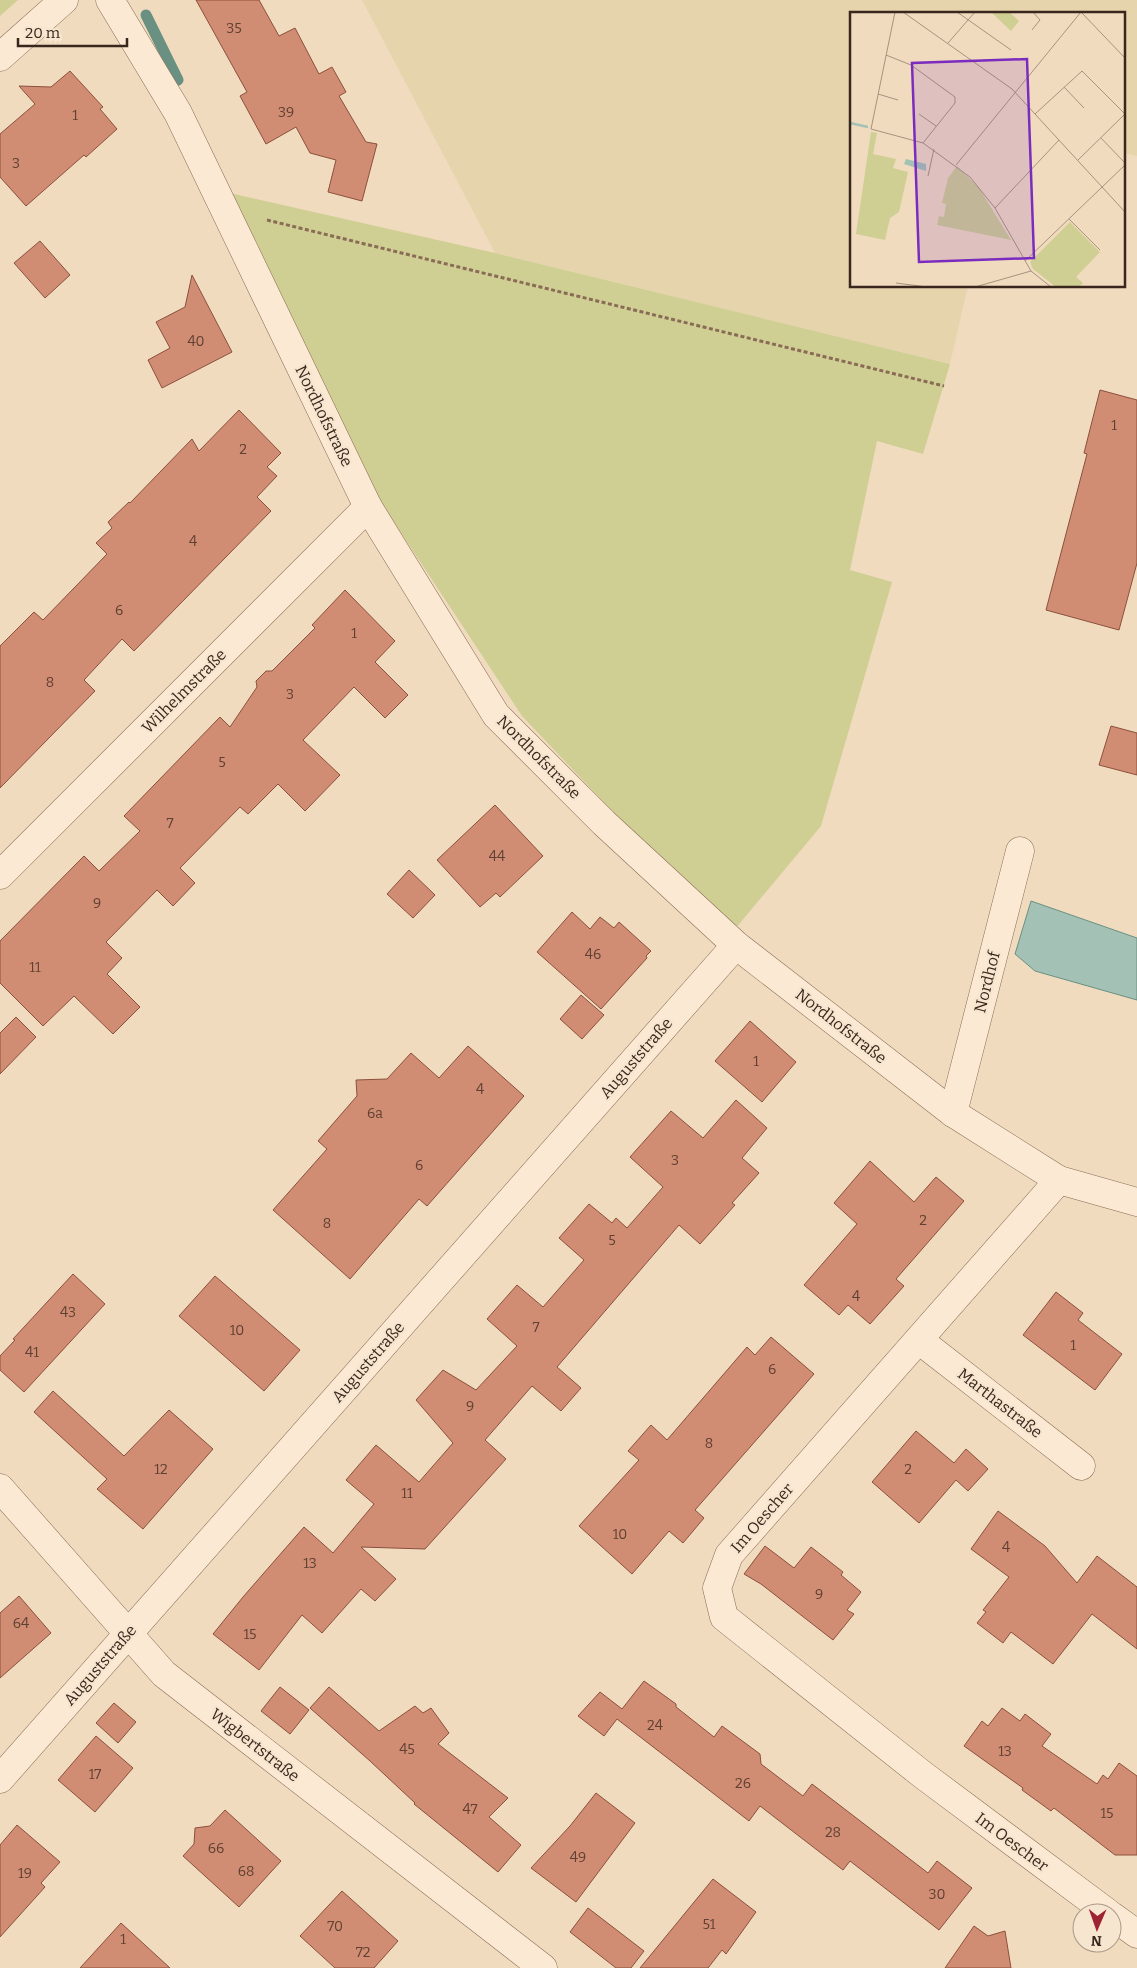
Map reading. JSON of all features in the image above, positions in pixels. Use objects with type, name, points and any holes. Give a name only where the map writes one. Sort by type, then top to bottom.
[{"type":"street","points":[[0,57],[64,0]]},
{"type":"street","name":"Nordhofstraße","points":[[110,0],[178,113],[368,506],[496,715],[604,823],[736,944],[954,1113],[1059,1180],[1137,1202]]},
{"type":"street","name":"Wilhelmstraße","points":[[0,875],[368,506]]},
{"type":"street","name":"Nordhof","points":[[954,1113],[1020,851]]},
{"type":"street","name":"Auguststraße","points":[[0,1779],[736,944]]},
{"type":"street","name":"Im Oescher","points":[[1059,1180],[729,1555],[717,1588],[724,1617],[923,1776],[1094,1903]]},
{"type":"street","name":"Marthastraße","points":[[919,1340],[1081,1466]]},
{"type":"street","name":"Wigbertstraße","points":[[0,1488],[164,1674],[543,1968]]},
{"type":"street","points":[[1122,1923],[1137,1934]]},
{"type":"path","points":[[231,223],[268,220],[944,386]]},
{"type":"shaded area","points":[[0,0],[18,0],[0,16]]},
{"type":"shaded area","points":[[362,0],[1137,0],[1137,156],[1124,153],[1124,12],[850,12],[850,288],[968,288],[950,364],[495,253]]},
{"type":"shaded area","points":[[225,192],[495,253],[950,364],[923,454],[877,441],[850,570],[892,582],[821,826],[730,935],[522,716],[374,492]]},
{"type":"shaded area","points":[[1031,901],[1137,938],[1137,1000],[1035,971],[1015,954]]},
{"type":"building","points":[[196,0],[259,0],[279,36],[295,28],[319,74],[332,67],[346,92],[339,96],[366,142],[377,144],[362,201],[328,192],[336,160],[310,153],[296,127],[266,144],[240,96],[247,92]]},
{"type":"building","points":[[70,71],[103,107],[100,109],[117,129],[26,206],[0,177],[0,134],[35,104],[19,86],[51,87]]},
{"type":"building","points":[[40,241],[70,275],[45,298],[14,263]]},
{"type":"building","points":[[192,275],[232,352],[162,388],[148,360],[170,348],[156,322],[185,307]]},
{"type":"building","points":[[1100,390],[1137,400],[1137,563],[1119,630],[1046,610],[1087,454],[1084,453]]},
{"type":"building","points":[[239,410],[281,453],[267,467],[277,476],[257,497],[271,511],[134,651],[122,639],[84,680],[95,691],[0,788],[0,646],[34,612],[43,620],[107,554],[96,543],[112,528],[108,522],[130,503],[192,439],[199,451]]},
{"type":"building","points":[[345,590],[395,641],[375,662],[408,695],[385,718],[354,687],[303,740],[340,775],[305,811],[278,784],[248,814],[240,807],[180,868],[195,883],[173,906],[157,890],[106,942],[122,958],[107,974],[140,1007],[113,1034],[74,996],[43,1026],[0,983],[0,941],[84,856],[99,871],[140,831],[124,816],[220,717],[230,727],[257,687],[256,681],[266,671],[272,671],[315,628],[312,625]]},
{"type":"building","points":[[1111,726],[1137,733],[1137,775],[1099,765]]},
{"type":"building","points":[[495,805],[543,856],[500,897],[496,893],[480,907],[437,860]]},
{"type":"building","points":[[409,870],[435,895],[413,918],[387,894]]},
{"type":"building","points":[[572,912],[590,929],[600,917],[614,928],[619,922],[651,951],[646,956],[647,958],[601,1009],[537,952]]},
{"type":"building","points":[[581,995],[604,1015],[582,1039],[560,1019]]},
{"type":"building","points":[[16,1017],[36,1037],[0,1074],[0,1033]]},
{"type":"building","points":[[750,1021],[796,1062],[762,1102],[715,1061]]},
{"type":"building","points":[[468,1046],[524,1096],[427,1206],[419,1199],[350,1279],[273,1210],[327,1149],[318,1141],[357,1096],[356,1080],[387,1079],[411,1053],[439,1078]]},
{"type":"building","points":[[736,1100],[767,1128],[742,1158],[759,1173],[732,1203],[735,1205],[700,1244],[679,1225],[557,1367],[581,1388],[561,1411],[532,1386],[485,1440],[506,1459],[425,1549],[361,1547],[396,1579],[375,1601],[361,1589],[322,1633],[302,1615],[259,1670],[213,1634],[304,1527],[333,1553],[374,1504],[346,1480],[376,1445],[419,1482],[453,1443],[416,1400],[443,1370],[476,1390],[517,1346],[487,1319],[517,1285],[543,1307],[584,1260],[559,1238],[589,1204],[612,1223],[616,1218],[627,1228],[663,1187],[630,1157],[671,1111],[703,1138]]},
{"type":"building","points":[[870,1161],[914,1202],[936,1177],[964,1201],[896,1279],[904,1286],[870,1324],[848,1305],[839,1315],[804,1285],[857,1224],[834,1203]]},
{"type":"building","points":[[73,1274],[105,1304],[24,1392],[0,1370],[0,1356],[15,1340],[13,1339]]},
{"type":"building","points":[[215,1276],[300,1350],[264,1391],[179,1316]]},
{"type":"building","points":[[1056,1292],[1083,1313],[1078,1320],[1122,1354],[1095,1390],[1023,1335]]},
{"type":"building","points":[[771,1337],[814,1374],[695,1510],[704,1518],[683,1543],[669,1531],[632,1574],[579,1526],[639,1460],[628,1451],[651,1425],[667,1440],[747,1347],[755,1355]]},
{"type":"building","points":[[53,1391],[124,1456],[169,1410],[213,1449],[143,1529],[97,1489],[107,1479],[34,1412]]},
{"type":"building","points":[[916,1431],[954,1463],[966,1449],[988,1469],[968,1491],[956,1480],[919,1523],[872,1482]]},
{"type":"building","points":[[998,1511],[1045,1546],[1077,1583],[1097,1556],[1137,1587],[1137,1649],[1092,1614],[1053,1664],[1011,1632],[1003,1643],[977,1623],[986,1612],[983,1610],[1009,1577],[971,1549]]},
{"type":"building","points":[[765,1546],[794,1568],[811,1547],[843,1572],[841,1575],[861,1592],[847,1610],[854,1614],[833,1640],[761,1584],[744,1574]]},
{"type":"building","points":[[19,1596],[51,1633],[0,1678],[0,1613]]},
{"type":"building","points":[[644,1681],[676,1704],[676,1707],[714,1737],[722,1726],[760,1754],[761,1764],[803,1796],[812,1784],[928,1873],[937,1861],[972,1888],[939,1930],[850,1861],[843,1870],[760,1806],[749,1821],[617,1719],[604,1736],[578,1716],[600,1692],[622,1709]]},
{"type":"building","points":[[280,1687],[309,1710],[290,1734],[261,1711]]},
{"type":"building","points":[[329,1687],[379,1731],[415,1706],[423,1713],[431,1708],[449,1733],[438,1744],[508,1798],[489,1817],[521,1845],[498,1872],[414,1804],[370,1761],[310,1708]]},
{"type":"building","points":[[114,1703],[136,1722],[118,1743],[96,1723]]},
{"type":"building","points":[[1002,1708],[1020,1721],[1025,1714],[1051,1734],[1042,1746],[1097,1784],[1103,1775],[1108,1779],[1119,1763],[1137,1776],[1137,1855],[1115,1855],[1054,1808],[1051,1811],[1022,1790],[1023,1788],[964,1746],[982,1721],[988,1726]]},
{"type":"building","points":[[96,1736],[133,1768],[95,1812],[58,1780]]},
{"type":"building","points":[[596,1793],[635,1823],[576,1902],[531,1868],[570,1826]]},
{"type":"building","points":[[225,1810],[281,1861],[239,1907],[183,1856],[194,1844],[195,1828],[210,1826]]},
{"type":"building","points":[[17,1825],[60,1862],[41,1883],[45,1887],[0,1937],[0,1845]]},
{"type":"building","points":[[713,1879],[756,1912],[726,1954],[722,1950],[708,1968],[640,1968]]},
{"type":"building","points":[[342,1891],[398,1941],[374,1968],[335,1968],[300,1936]]},
{"type":"building","points":[[588,1908],[644,1951],[631,1968],[616,1968],[570,1932]]},
{"type":"building","points":[[121,1923],[170,1968],[80,1968]]},
{"type":"building","points":[[974,1926],[988,1936],[1005,1931],[1011,1968],[945,1968]]},
{"type":"waterway","points":[[146,15],[178,80]]}]
